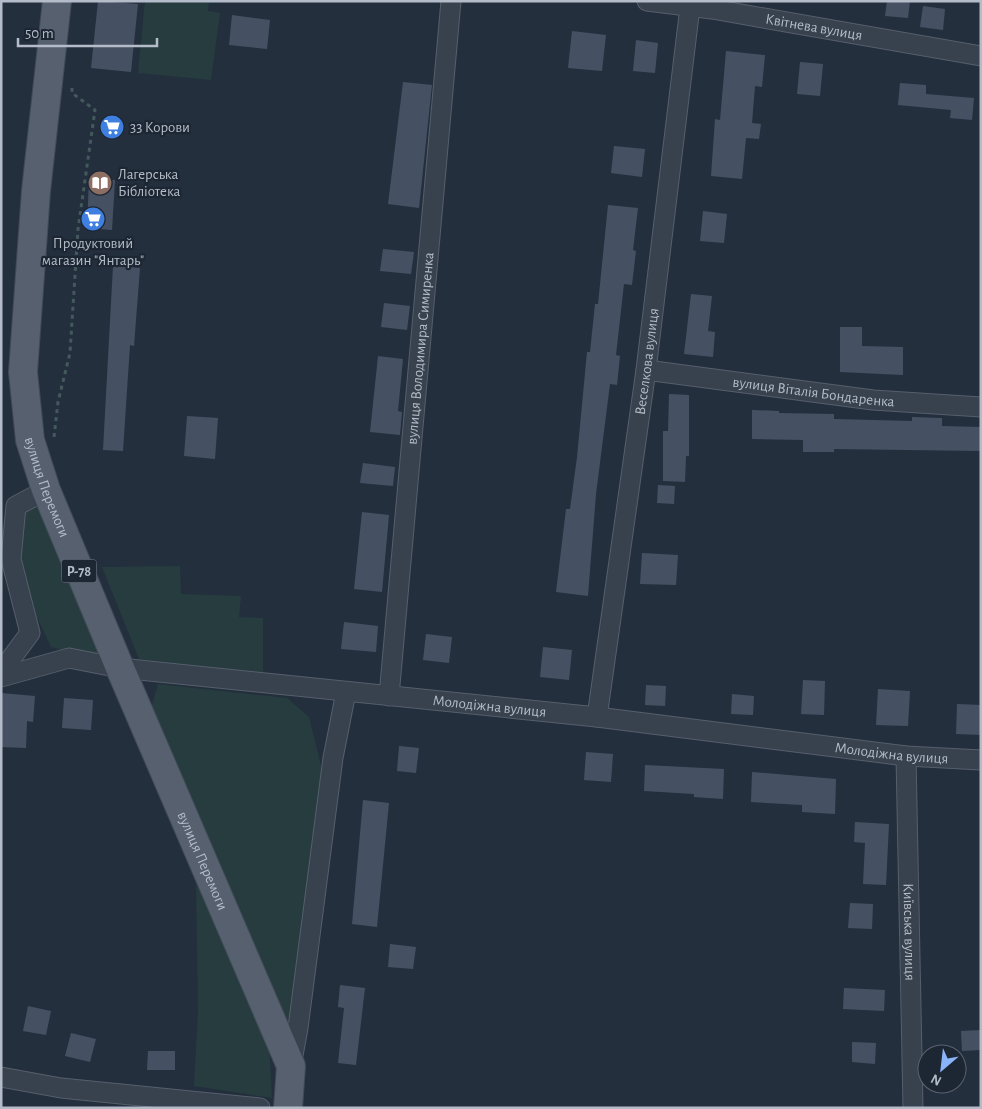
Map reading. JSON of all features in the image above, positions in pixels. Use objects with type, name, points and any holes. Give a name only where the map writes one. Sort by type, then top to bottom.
[{"type":"main road","name":"вулиця Перемоги","points":[[56,1],[36,191],[23,372],[30,440],[46,490],[290,1066],[288,1108]]},
{"type":"street","name":"вулиця Володимира Симиренка","points":[[389,696],[451,1]]},
{"type":"street","name":"Квітнева вулиця","points":[[647,1],[690,6],[712,5],[981,56]]},
{"type":"street","name":"Веселкова вулиця","points":[[597,716],[646,370],[690,6]]},
{"type":"street","name":"вулиця Віталія Бондаренка","points":[[646,370],[873,400],[981,406]]},
{"type":"street","points":[[1,672],[30,633],[11,559],[16,506],[46,490]]},
{"type":"street","name":"Молодіжна вулиця","points":[[1,678],[69,658],[120,668],[597,716],[906,756],[981,760]]},
{"type":"street","points":[[290,1066],[298,1028],[333,758],[346,692]]},
{"type":"street","name":"Київська вулиця","points":[[906,756],[913,1108]]},
{"type":"street","points":[[1,1077],[61,1088],[260,1108]]},
{"type":"path","points":[[54,439],[58,402],[70,353],[78,230],[95,110],[72,92],[71,84]]},
{"type":"green space","points":[[145,1],[209,1],[208,11],[220,13],[211,80],[138,73]]},
{"type":"green space","points":[[38,501],[102,652],[87,656],[51,647],[27,596],[18,562],[20,532],[26,510]]},
{"type":"green space","points":[[180,566],[181,594],[241,596],[239,617],[263,618],[263,673],[139,659],[102,567]]},
{"type":"green space","points":[[158,684],[287,698],[309,717],[324,778],[294,1021],[282,1017],[152,705]]},
{"type":"green space","points":[[196,883],[269,1043],[272,1098],[194,1086],[198,1011]]},
{"type":"building","points":[[98,1],[138,4],[131,72],[91,68]]},
{"type":"building","points":[[887,1],[910,1],[908,18],[885,16]]},
{"type":"building","points":[[923,6],[945,9],[943,30],[920,27]]},
{"type":"building","points":[[232,15],[270,20],[267,49],[229,45]]},
{"type":"building","points":[[572,31],[606,35],[602,71],[568,68]]},
{"type":"building","points":[[636,40],[658,43],[655,73],[633,71]]},
{"type":"building","points":[[726,51],[765,55],[762,87],[755,86],[752,123],[761,124],[759,139],[746,138],[742,179],[711,176],[715,119],[720,120]]},
{"type":"building","points":[[800,62],[823,64],[820,96],[797,94]]},
{"type":"building","points":[[403,82],[432,85],[419,208],[388,204]]},
{"type":"building","points":[[900,83],[926,85],[926,94],[974,98],[972,120],[950,118],[951,110],[898,105]]},
{"type":"building","points":[[614,146],[645,149],[642,177],[611,173]]},
{"type":"building","points":[[89,179],[115,180],[112,230],[87,228]]},
{"type":"building","points":[[608,205],[638,208],[633,250],[636,251],[632,285],[624,284],[616,355],[620,356],[617,385],[610,384],[596,494],[588,596],[556,592],[566,509],[570,509],[577,457],[587,352],[590,352],[595,304],[598,304]]},
{"type":"building","points":[[703,211],[727,214],[724,243],[700,241]]},
{"type":"building","points":[[383,249],[414,252],[411,274],[380,271]]},
{"type":"building","points":[[113,266],[140,268],[134,346],[130,345],[123,451],[103,450]]},
{"type":"building","points":[[691,294],[712,296],[708,331],[715,332],[713,357],[684,354]]},
{"type":"building","points":[[384,303],[410,306],[407,330],[381,327]]},
{"type":"building","points":[[840,327],[862,327],[862,346],[903,347],[903,375],[840,372]]},
{"type":"building","points":[[378,356],[403,359],[398,411],[402,412],[400,435],[370,432]]},
{"type":"building","points":[[669,394],[689,395],[689,456],[686,456],[685,482],[663,481],[663,431],[668,431]]},
{"type":"building","points":[[752,410],[779,411],[779,413],[834,414],[834,419],[912,421],[912,417],[942,418],[942,426],[981,427],[981,451],[834,449],[834,452],[803,452],[803,440],[752,439]]},
{"type":"building","points":[[187,416],[218,418],[215,459],[184,456]]},
{"type":"building","points":[[363,463],[395,467],[393,486],[360,483]]},
{"type":"building","points":[[658,485],[675,486],[674,504],[657,503]]},
{"type":"building","points":[[362,512],[389,515],[382,592],[354,589]]},
{"type":"building","points":[[642,553],[678,555],[676,585],[640,584]]},
{"type":"building","points":[[344,622],[378,626],[376,652],[341,649]]},
{"type":"building","points":[[426,634],[452,637],[449,663],[423,660]]},
{"type":"building","points":[[543,647],[572,650],[569,680],[540,677]]},
{"type":"building","points":[[803,680],[825,681],[824,715],[801,714]]},
{"type":"building","points":[[646,685],[666,686],[665,706],[645,705]]},
{"type":"building","points":[[878,689],[910,691],[908,726],[876,725]]},
{"type":"building","points":[[1,693],[35,696],[33,722],[27,721],[26,748],[1,747]]},
{"type":"building","points":[[732,694],[754,696],[753,715],[731,714]]},
{"type":"building","points":[[64,698],[93,700],[91,730],[62,728]]},
{"type":"building","points":[[957,704],[981,705],[981,735],[956,734]]},
{"type":"building","points":[[399,746],[419,748],[416,773],[397,771]]},
{"type":"building","points":[[586,752],[613,754],[611,782],[584,780]]},
{"type":"building","points":[[645,765],[724,769],[723,799],[694,797],[694,794],[644,791]]},
{"type":"building","points":[[752,772],[836,779],[835,814],[802,812],[802,805],[751,802]]},
{"type":"building","points":[[363,800],[389,803],[377,927],[352,924]]},
{"type":"building","points":[[855,822],[889,824],[886,885],[863,884],[865,843],[854,842]]},
{"type":"building","points":[[850,903],[873,904],[872,929],[848,928]]},
{"type":"building","points":[[390,944],[416,947],[413,969],[388,967]]},
{"type":"building","points":[[340,985],[365,988],[356,1065],[338,1063],[344,1008],[338,1007]]},
{"type":"building","points":[[844,988],[885,990],[884,1011],[843,1009]]},
{"type":"building","points":[[28,1006],[51,1011],[46,1035],[23,1031]]},
{"type":"building","points":[[981,1030],[981,1050],[967,1051],[967,1044],[962,1044],[961,1031]]},
{"type":"building","points":[[71,1033],[96,1039],[90,1062],[65,1056]]},
{"type":"building","points":[[852,1042],[876,1043],[875,1064],[852,1062]]},
{"type":"building","points":[[148,1051],[175,1051],[175,1070],[147,1070]]},
{"type":"place","name":"33 Корови","points":[[112,127]]},
{"type":"place","name":"Лагерська Бібліотека","points":[[100,183]]},
{"type":"place","name":"Продуктовий магазин \"Янтарь\"","points":[[93,219]]}]
